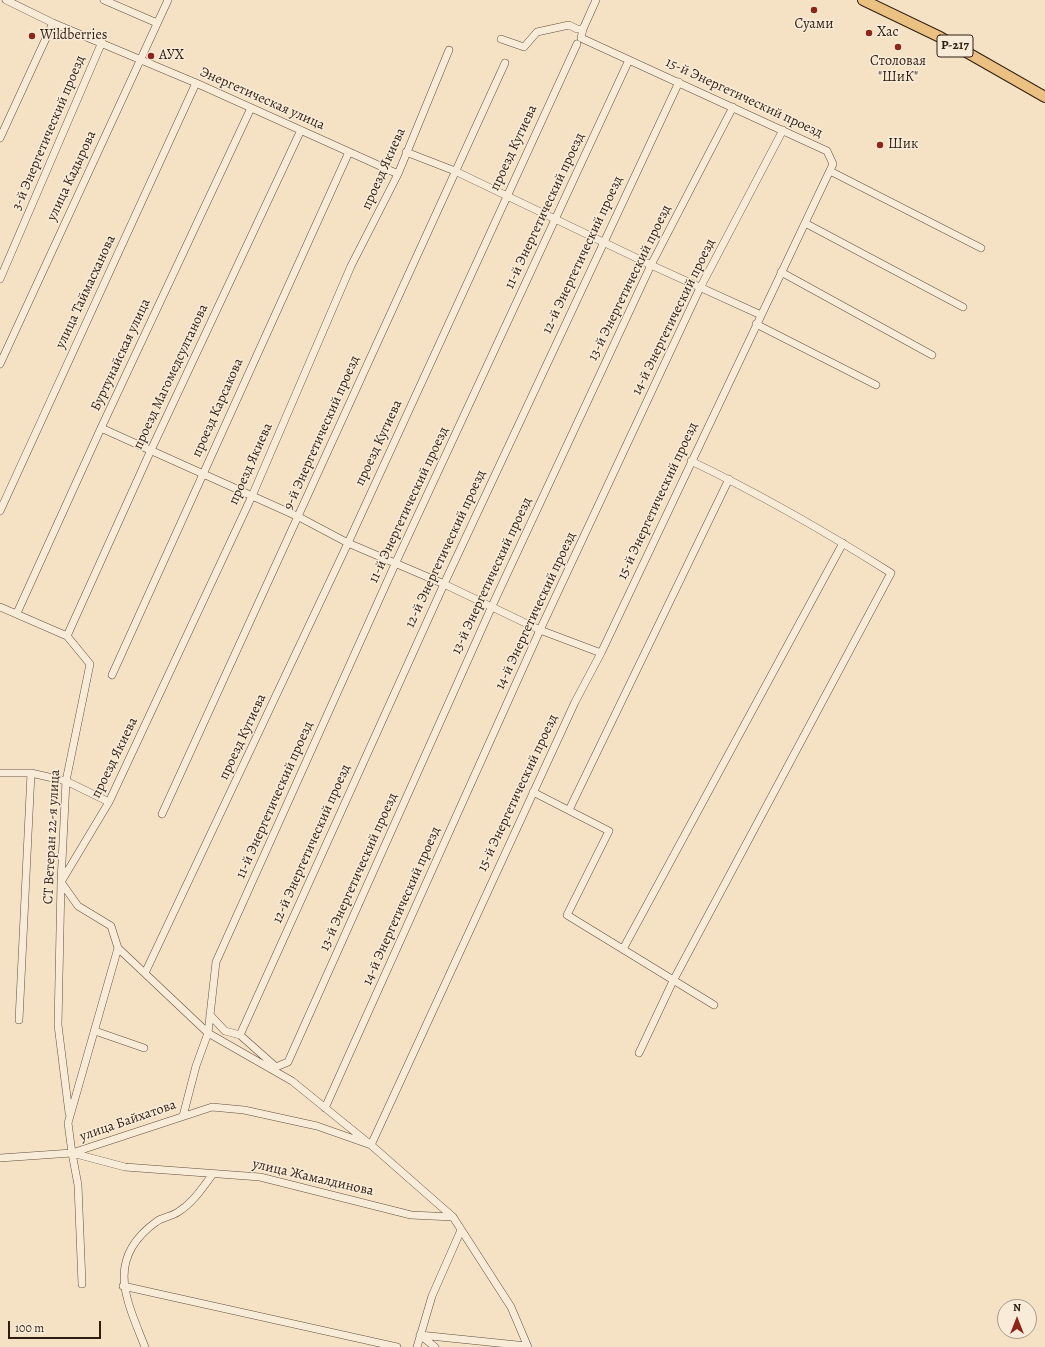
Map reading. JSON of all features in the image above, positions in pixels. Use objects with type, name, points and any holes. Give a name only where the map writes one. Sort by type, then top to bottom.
[{"type":"highway","name":"Р-217","points":[[863,0],[940,37],[1045,97]]},
{"type":"street","name":"Энергетическая улица","points":[[6,0],[53,23],[102,42],[139,60],[196,83],[398,174]]},
{"type":"street","points":[[104,0],[157,23]]},
{"type":"street","name":"улица Кадырова","points":[[0,364],[168,0]]},
{"type":"street","points":[[501,40],[524,47],[537,32],[569,25],[577,29],[583,28],[596,0]]},
{"type":"street","points":[[0,138],[53,23]]},
{"type":"street","name":"15-й Энергетический проезд","points":[[371,1145],[574,702],[601,653],[833,164],[827,151],[581,38],[583,28]]},
{"type":"street","name":"3-й Энергетический проезд","points":[[0,279],[102,42]]},
{"type":"street","name":"проезд Кугиева","points":[[145,973],[204,851],[348,543],[577,44]]},
{"type":"street","name":"проезд Якиева","points":[[61,882],[109,802],[252,496],[351,266],[398,174],[449,50]]},
{"type":"street","name":"11-й Энергетический проезд","points":[[183,1116],[196,1066],[208,1033],[216,962],[396,562],[629,60]]},
{"type":"street","name":"9-й Энергетический проезд","points":[[162,814],[299,517],[505,63]]},
{"type":"street","name":"12-й Энергетический проезд","points":[[241,1032],[444,584],[679,82]]},
{"type":"street","name":"улица Таймасханова","points":[[0,511],[196,83]]},
{"type":"street","name":"13-й Энергетический проезд","points":[[276,1067],[288,1062],[492,606],[651,265],[733,107]]},
{"type":"street","name":"Буртунайская улица","points":[[17,613],[100,428],[251,108]]},
{"type":"street","name":"проезд Магомедсултанова","points":[[67,636],[151,450],[300,130]]},
{"type":"street","name":"14-й Энергетический проезд","points":[[325,1108],[540,630],[700,287],[783,130]]},
{"type":"street","name":"проезд Карсакова","points":[[112,675],[349,152]]},
{"type":"street","points":[[406,152],[455,171],[651,265],[761,315]]},
{"type":"street","points":[[830,171],[981,248]]},
{"type":"street","points":[[805,223],[963,307]]},
{"type":"street","points":[[781,272],[932,355]]},
{"type":"street","points":[[756,324],[876,385]]},
{"type":"street","points":[[100,428],[299,517],[348,543],[396,562],[492,606],[540,630],[601,653]]},
{"type":"street","points":[[640,1053],[673,981],[891,573],[843,542],[729,479],[691,461]]},
{"type":"street","points":[[569,810],[729,479]]},
{"type":"street","points":[[623,949],[843,542]]},
{"type":"street","points":[[0,608],[17,613],[67,636]]},
{"type":"street","name":"СТ Ветеран 22-я улица","points":[[67,636],[90,664],[66,781],[61,882],[58,1025],[70,1118]]},
{"type":"street","points":[[0,773],[31,773],[66,781],[109,802]]},
{"type":"street","points":[[19,1020],[31,773]]},
{"type":"street","points":[[533,792],[609,831],[567,915],[714,1005]]},
{"type":"street","points":[[61,882],[78,906],[111,926],[118,948],[208,1033],[292,1081]]},
{"type":"street","name":"улица Байхатова","points":[[118,948],[68,1123],[72,1153],[212,1107],[244,1110],[317,1126],[371,1145]]},
{"type":"street","points":[[210,1015],[224,1031],[241,1032],[292,1081],[371,1145],[453,1217],[511,1307],[528,1346],[420,1335]]},
{"type":"street","points":[[94,1031],[144,1048]]},
{"type":"street","points":[[0,1158],[72,1153],[78,1185],[82,1284]]},
{"type":"street","name":"улица Жамалдинова","points":[[72,1153],[125,1167],[260,1177],[411,1215],[453,1217]]},
{"type":"street","points":[[145,1347],[130,1310],[124,1286],[125,1258],[138,1236],[157,1220],[178,1213],[192,1202],[213,1174]]},
{"type":"street","points":[[417,1347],[432,1296],[462,1230]]},
{"type":"street","points":[[124,1286],[397,1347]]},
{"type":"street","points":[[420,1335],[434,1347]]},
{"type":"place","name":"Суами","points":[[814,10]]},
{"type":"place","name":"Хас","points":[[869,33]]},
{"type":"place","name":"Wildberries","points":[[32,36]]},
{"type":"place","name":"Столовая \"ШиК\"","points":[[898,47]]},
{"type":"place","name":"АУХ","points":[[151,56]]},
{"type":"place","name":"Шик","points":[[880,145]]}]
